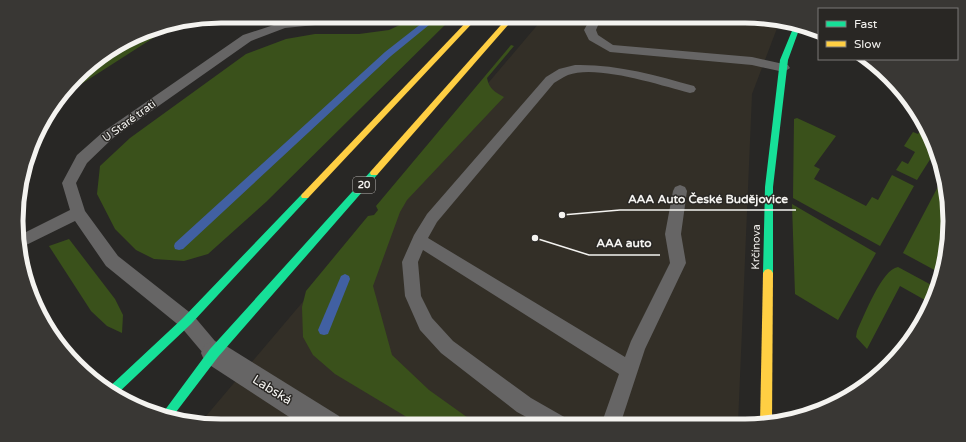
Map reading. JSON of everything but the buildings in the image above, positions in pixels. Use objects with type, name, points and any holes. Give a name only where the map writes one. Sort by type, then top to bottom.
[{"type":"main road","points":[[115,388],[187,321],[469,23]]},
{"type":"main road","name":"20","points":[[169,412],[214,353],[507,23]]},
{"type":"main road","name":"Krčínova","points":[[766,418],[769,187],[784,60],[796,30]]},
{"type":"street","name":"Labská","points":[[214,353],[318,419]]},
{"type":"lane","name":"U Staré trati","points":[[214,353],[187,321],[112,260],[78,213],[69,183],[82,158],[108,135],[247,38],[283,25],[303,23]]},
{"type":"lane","points":[[593,23],[590,30],[593,37],[610,48],[752,61],[784,68]]},
{"type":"lane","points":[[548,419],[524,405],[447,347],[426,324],[412,296],[410,262],[419,240],[432,218],[550,80],[564,72],[589,69],[622,73],[690,89]]},
{"type":"lane","points":[[612,419],[637,348],[678,263],[674,234],[680,191]]},
{"type":"lane","points":[[24,240],[78,213]]},
{"type":"lane","points":[[419,240],[629,370]]},
{"type":"shaded area","points":[[539,23],[758,23],[778,26],[752,94],[738,419],[204,418]]},
{"type":"green space","points":[[404,23],[447,23],[266,202],[208,254],[184,261],[154,259],[136,250],[115,229],[97,194],[100,166],[130,138],[246,54],[286,39],[315,34],[359,34],[389,30]]},
{"type":"green space","points":[[162,33],[72,90],[90,72],[111,56],[133,43]]},
{"type":"green space","points":[[511,45],[514,46],[487,78],[491,88],[504,97],[407,200],[400,212],[373,286],[392,355],[429,390],[470,419],[410,419],[335,374],[313,355],[303,337],[302,307],[306,291],[368,216],[374,215],[378,210],[376,206]]},
{"type":"green space","points":[[797,118],[836,136],[814,166],[820,169],[814,179],[866,206],[872,197],[878,200],[892,175],[914,186],[880,246],[793,198],[794,119]]},
{"type":"green space","points":[[921,130],[932,157],[917,180],[896,170],[902,161],[908,164],[915,152],[904,146],[913,132],[918,134]]},
{"type":"green space","points":[[939,184],[943,208],[943,234],[936,271],[903,253]]},
{"type":"green space","points":[[792,204],[876,253],[838,320],[795,294]]},
{"type":"green space","points":[[69,239],[115,299],[123,315],[122,333],[107,326],[91,311],[49,246]]},
{"type":"green space","points":[[898,267],[932,285],[926,301],[900,286],[867,349],[856,337],[857,331],[874,294],[892,270]]},
{"type":"waterway","points":[[179,246],[388,54],[427,23]]},
{"type":"waterway","points":[[324,330],[345,279]]},
{"type":"traffic: fast","points":[[768,273],[769,187],[784,60],[796,30]]},
{"type":"traffic: fast","points":[[169,412],[214,353],[374,173]]},
{"type":"traffic: fast","points":[[115,388],[187,321],[305,196]]},
{"type":"traffic: slow","points":[[305,196],[469,23]]},
{"type":"traffic: slow","points":[[374,173],[507,23]]},
{"type":"traffic: slow","points":[[766,418],[768,273]]},
{"type":"place","name":"AAA Auto České Budějovice","points":[[562,215]]},
{"type":"place","name":"AAA auto","points":[[535,238]]}]
